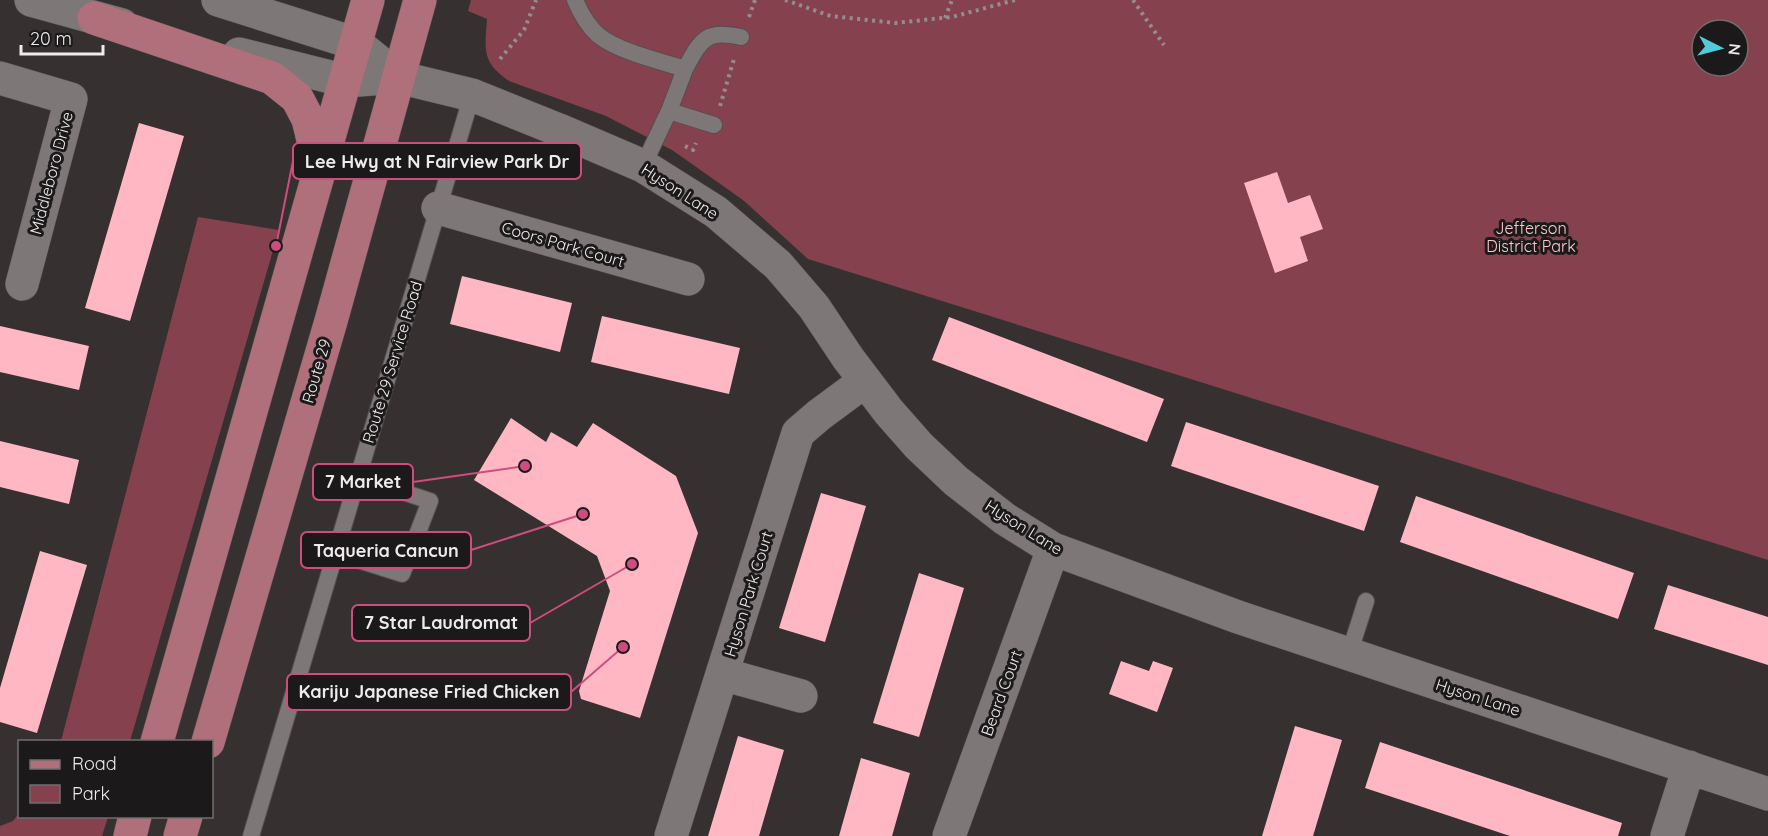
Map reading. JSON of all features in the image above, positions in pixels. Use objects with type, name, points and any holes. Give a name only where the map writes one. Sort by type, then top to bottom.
[{"type":"main road","points":[[157,740],[368,0]]},
{"type":"main road","name":"Route 29","points":[[208,740],[331,321],[420,0]]},
{"type":"main road","points":[[94,18],[272,78],[297,98],[308,119],[313,140],[314,164],[309,210]]},
{"type":"main road","points":[[130,836],[134,818]]},
{"type":"main road","points":[[180,836],[185,818]]},
{"type":"street","points":[[31,0],[346,81],[398,77]]},
{"type":"street","points":[[218,0],[357,44],[398,77]]},
{"type":"street","name":"Hyson Lane","points":[[398,77],[472,95],[643,166],[716,212],[778,265],[814,307],[865,381],[919,447],[956,481],[1005,519],[1053,549],[1238,617],[1768,794]]},
{"type":"street","name":"Middleboro Drive","points":[[0,78],[71,99],[22,284]]},
{"type":"street","name":"Coors Park Court","points":[[438,208],[688,279]]},
{"type":"street","name":"Hyson Park Court","points":[[671,836],[798,433],[865,381]]},
{"type":"street","name":"Beard Court","points":[[949,836],[1053,549]]},
{"type":"street","points":[[722,674],[801,696]]},
{"type":"street","points":[[1667,836],[1689,767]]},
{"type":"lane","points":[[575,0],[587,22],[599,36],[638,54],[685,69]]},
{"type":"lane","points":[[643,166],[669,111],[685,69],[699,43],[713,35],[724,33],[739,43]]},
{"type":"lane","name":"Route 29 Service Road","points":[[251,836],[472,95]]},
{"type":"lane","points":[[669,111],[714,125]]},
{"type":"lane","points":[[336,553],[402,574],[430,501],[358,477]]},
{"type":"lane","points":[[1349,654],[1366,601]]},
{"type":"path","points":[[500,59],[524,30],[536,0]]},
{"type":"path","points":[[749,17],[755,0]]},
{"type":"path","points":[[785,0],[831,16],[895,23],[945,18],[1015,0]]},
{"type":"path","points":[[945,18],[952,0]]},
{"type":"path","points":[[1133,0],[1164,45]]},
{"type":"path","points":[[719,107],[739,43]]},
{"type":"green space","name":"Jefferson District Park","points":[[471,0],[1768,0],[1768,560],[808,259],[743,200],[672,150],[606,116],[509,81],[493,68],[489,61],[486,47],[487,19],[468,11]]},
{"type":"green space","points":[[198,217],[279,230],[130,740],[61,740]]},
{"type":"green space","points":[[18,814],[18,818],[108,818],[102,836],[0,836],[0,826],[13,821]]},
{"type":"building","points":[[139,123],[184,136],[130,321],[85,308]]},
{"type":"building","points":[[1277,172],[1288,203],[1310,195],[1323,229],[1300,237],[1308,261],[1275,273],[1244,183]]},
{"type":"building","points":[[462,276],[572,303],[560,352],[450,324]]},
{"type":"building","points":[[602,316],[740,348],[729,394],[591,362]]},
{"type":"building","points":[[949,317],[1164,399],[1147,442],[932,360]]},
{"type":"building","points":[[0,326],[89,346],[79,390],[0,372]]},
{"type":"building","points":[[511,418],[546,442],[551,432],[577,447],[593,423],[676,476],[698,533],[640,718],[581,699],[579,691],[610,591],[597,556],[474,480]]},
{"type":"building","points":[[1186,422],[1379,486],[1364,531],[1171,466]]},
{"type":"building","points":[[0,441],[79,460],[69,504],[0,487]]},
{"type":"building","points":[[821,493],[866,506],[825,642],[779,628]]},
{"type":"building","points":[[1416,496],[1634,573],[1618,619],[1400,542]]},
{"type":"building","points":[[40,551],[87,565],[37,733],[0,722],[0,688]]},
{"type":"building","points":[[919,573],[964,588],[919,737],[873,723]]},
{"type":"building","points":[[1668,585],[1768,617],[1768,665],[1654,629]]},
{"type":"building","points":[[1121,661],[1149,671],[1153,661],[1173,668],[1157,712],[1109,694]]},
{"type":"building","points":[[1295,726],[1342,740],[1313,836],[1262,836]]},
{"type":"building","points":[[738,736],[784,750],[759,836],[708,836]]},
{"type":"building","points":[[1380,742],[1622,823],[1618,836],[1510,836],[1365,788]]},
{"type":"building","points":[[861,758],[910,773],[892,836],[839,836]]},
{"type":"place","name":"Lee Hwy at N Fairview Park Dr","points":[[276,246]]},
{"type":"place","name":"7 Market","points":[[525,466]]},
{"type":"place","name":"Taqueria Cancun","points":[[583,514]]},
{"type":"place","name":"7 Star Laudromat","points":[[632,564]]},
{"type":"place","name":"Kariju Japanese Fried Chicken","points":[[623,647]]}]
